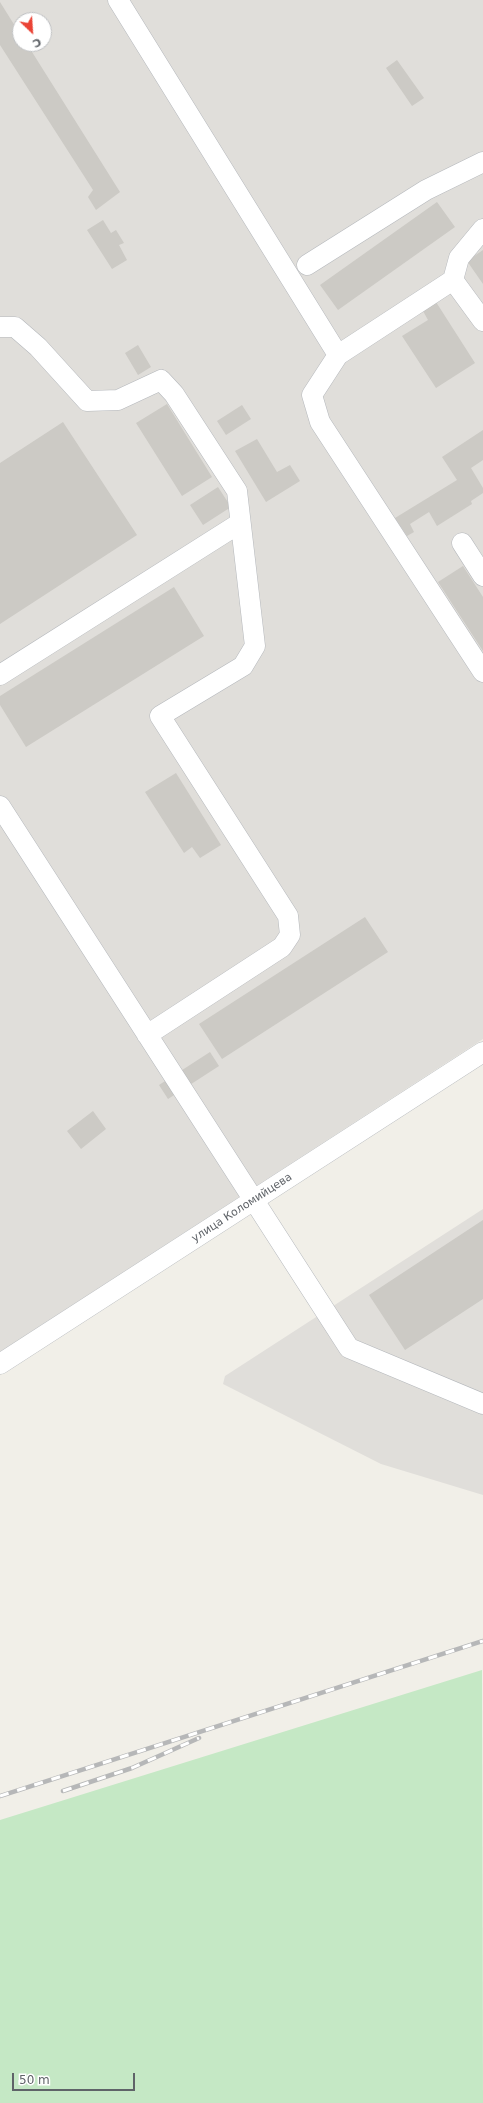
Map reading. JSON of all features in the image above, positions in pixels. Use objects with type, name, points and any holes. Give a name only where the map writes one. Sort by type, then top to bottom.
[{"type":"street","points":[[118,0],[338,356]]},
{"type":"street","points":[[307,265],[426,190],[483,162]]},
{"type":"street","points":[[483,228],[459,258],[453,280],[338,356],[312,394],[320,422],[483,672]]},
{"type":"street","points":[[453,280],[483,320]]},
{"type":"street","points":[[0,327],[15,327],[38,347],[87,401],[118,400],[161,380],[174,394],[237,491],[255,646],[243,666],[160,716],[288,916],[290,935],[282,947],[147,1035]]},
{"type":"street","points":[[0,675],[240,522]]},
{"type":"street","points":[[462,542],[483,576]]},
{"type":"street","points":[[0,806],[349,1348],[483,1404]]},
{"type":"street","name":"улица Коломийцева","points":[[0,1364],[483,1052]]},
{"type":"shaded area","points":[[0,0],[483,0],[483,1039],[0,1352]]},
{"type":"shaded area","points":[[483,1209],[483,1495],[381,1464],[223,1384],[225,1376]]},
{"type":"green space","points":[[482,1670],[483,2103],[0,2103],[0,1820]]},
{"type":"building","points":[[0,2],[12,21],[12,52],[32,52],[120,192],[96,210],[88,197],[93,190],[0,45]]},
{"type":"building","points":[[397,60],[424,98],[412,106],[386,68]]},
{"type":"building","points":[[437,202],[455,227],[338,310],[320,285]]},
{"type":"building","points":[[103,220],[111,233],[116,230],[124,243],[119,245],[127,260],[112,269],[87,230]]},
{"type":"building","points":[[483,250],[483,284],[467,261]]},
{"type":"building","points":[[436,302],[475,363],[436,388],[402,336],[428,320],[423,311]]},
{"type":"building","points":[[138,345],[151,367],[138,375],[125,353]]},
{"type":"building","points":[[167,404],[212,477],[182,496],[136,423]]},
{"type":"building","points":[[242,405],[251,419],[226,435],[217,421]]},
{"type":"building","points":[[63,422],[137,535],[0,624],[0,463]]},
{"type":"building","points":[[483,430],[483,460],[471,468],[483,488],[483,493],[471,501],[472,504],[437,526],[429,512],[410,524],[414,532],[407,536],[395,518],[457,480],[442,457]]},
{"type":"building","points":[[257,439],[277,472],[290,465],[300,481],[266,502],[235,451]]},
{"type":"building","points":[[218,487],[231,507],[203,525],[190,505]]},
{"type":"building","points":[[463,566],[483,597],[483,651],[438,582]]},
{"type":"building","points":[[174,587],[204,636],[26,747],[0,705],[0,696]]},
{"type":"building","points":[[176,773],[221,845],[200,858],[192,847],[184,853],[145,792]]},
{"type":"building","points":[[365,917],[388,952],[222,1059],[199,1024]]},
{"type":"building","points":[[210,1052],[219,1066],[168,1099],[159,1085]]},
{"type":"building","points":[[93,1111],[106,1129],[81,1149],[67,1131]]},
{"type":"building","points":[[483,1220],[483,1299],[405,1350],[369,1295]]},
{"type":"railway","points":[[0,1796],[483,1641]]},
{"type":"railway","points":[[63,1791],[132,1768],[199,1738]]}]
